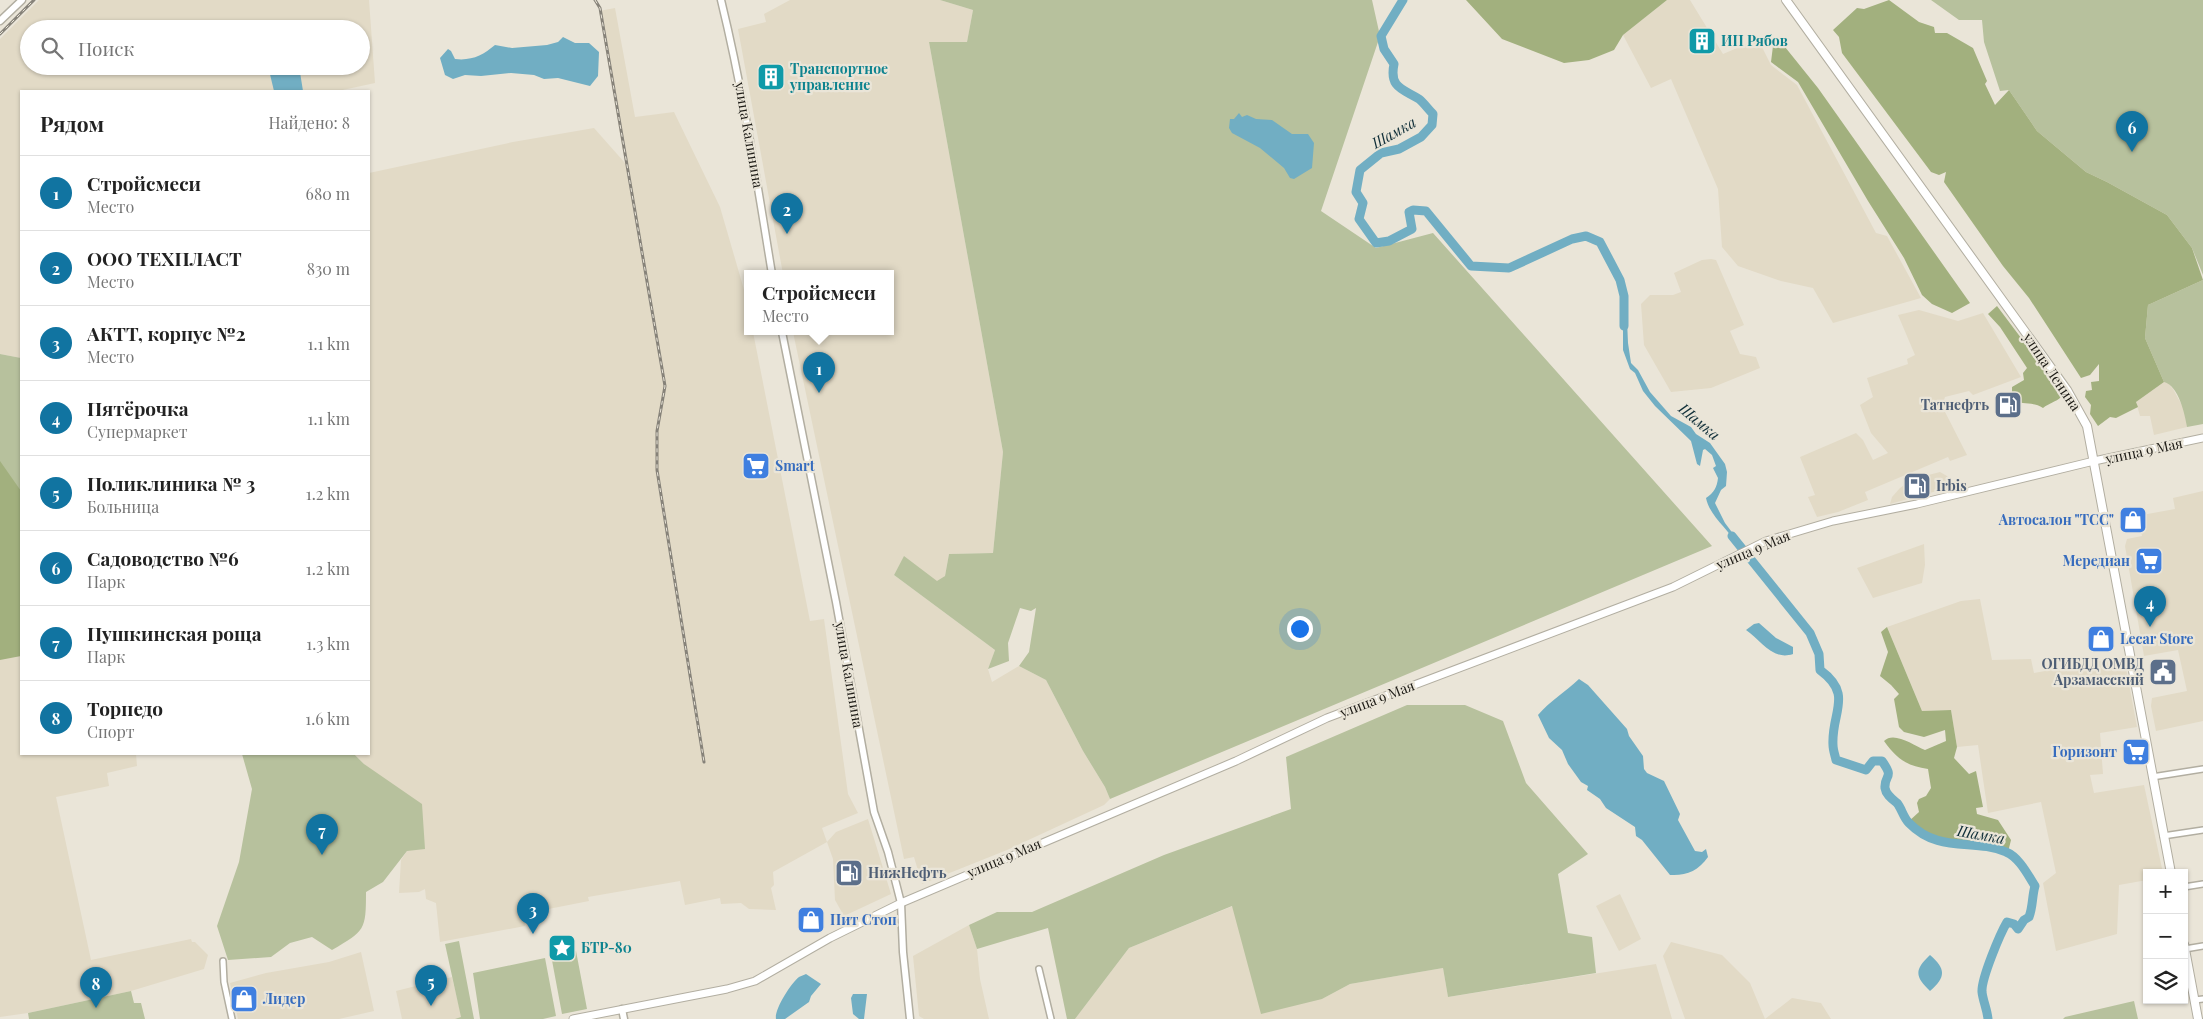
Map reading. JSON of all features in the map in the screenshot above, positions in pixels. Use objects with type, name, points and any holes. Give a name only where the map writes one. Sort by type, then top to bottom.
[{"type":"main road","name":"улица Ленина","points":[[1786,0],[2071,396],[2087,426],[2169,869]]},
{"type":"main road","name":"улица 9 Мая","points":[[572,1019],[727,989],[748,983],[775,971],[830,938],[900,903],[1236,761],[1327,718],[1673,588],[1735,555],[1788,534],[1833,521],[1917,504],[2094,461],[2203,438]]},
{"type":"main road","points":[[2188,957],[2199,999],[2198,1019]]},
{"type":"street","points":[[0,22],[22,0]]},
{"type":"street","name":"улица Калинина","points":[[721,0],[751,146],[771,270]]},
{"type":"street","name":"улица Калинина","points":[[783,335],[835,595],[874,812],[888,852],[900,903],[902,952],[910,1019]]},
{"type":"street","points":[[2152,777],[2203,769]]},
{"type":"street","points":[[2163,836],[2203,830]]},
{"type":"street","points":[[2188,886],[2203,884]]},
{"type":"street","points":[[2188,946],[2203,946]]},
{"type":"street","points":[[223,961],[224,982],[232,1019]]},
{"type":"street","points":[[1039,969],[1050,1019]]},
{"type":"street","points":[[622,1009],[624,1019]]},
{"type":"shaded area","points":[[39,0],[369,0],[375,83],[343,90],[20,90],[20,358],[0,354],[0,39]]},
{"type":"shaded area","points":[[790,0],[940,0],[973,10],[967,42],[929,42],[1003,452],[993,553],[949,554],[945,576],[937,582],[904,557],[894,575],[995,650],[988,669],[992,682],[1019,666],[1046,680],[1110,799],[1104,805],[1007,850],[922,884],[914,857],[904,859],[794,335],[894,335],[894,270],[782,270],[738,29],[766,22],[764,14]]},
{"type":"shaded area","points":[[1667,0],[1690,0],[1723,54],[1758,39],[1771,65],[1797,85],[1876,233],[1887,236],[1921,298],[1833,323],[1813,288],[1781,281],[1738,266],[1722,247],[1718,189],[1671,79],[1651,88],[1623,35]]},
{"type":"shaded area","points":[[615,8],[635,117],[674,112],[720,207],[744,290],[744,335],[754,335],[810,621],[824,619],[848,794],[858,813],[822,828],[827,842],[773,872],[774,885],[771,888],[776,910],[749,909],[741,903],[721,904],[720,898],[685,905],[680,881],[588,897],[589,901],[523,914],[525,926],[440,942],[436,903],[426,899],[425,889],[419,892],[399,893],[401,860],[407,851],[364,764],[355,755],[370,755],[370,173],[513,142],[594,128],[625,163],[599,11]]},
{"type":"shaded area","points":[[1702,260],[1716,260],[1744,325],[1730,331],[1740,354],[1756,357],[1760,368],[1711,388],[1671,392],[1644,345],[1641,304],[1650,295],[1673,295],[1681,292],[1674,273]]},
{"type":"shaded area","points":[[1919,310],[1958,321],[1983,313],[2021,377],[1973,395],[1969,391],[1945,397],[1942,406],[1967,455],[1950,461],[1948,457],[1865,492],[1868,500],[1838,512],[1817,517],[1808,497],[1815,495],[1800,457],[1856,433],[1863,440],[1873,460],[1888,453],[1871,433],[1860,405],[1873,397],[1867,378],[1908,364],[1907,359],[1915,355],[1898,315]]},
{"type":"shaded area","points":[[2164,382],[2168,383],[2173,389],[2184,409],[2187,427],[2154,435],[2150,416],[2140,416],[2136,402]]},
{"type":"shaded area","points":[[1940,472],[1947,476],[1955,486],[1890,504],[1892,497],[1900,488],[1913,479]]},
{"type":"shaded area","points":[[2203,491],[2203,721],[2156,731],[2151,706],[2152,698],[2187,691],[2178,650],[2144,656],[2125,546],[2127,539],[2142,536],[2140,526],[2144,525],[2142,515],[2175,509],[2173,498]]},
{"type":"shaded area","points":[[20,500],[20,755],[136,755],[137,766],[107,773],[109,786],[56,797],[91,960],[191,939],[208,955],[204,969],[131,991],[28,1013],[0,1017],[0,505]]},
{"type":"shaded area","points":[[1924,544],[1925,565],[1922,583],[1873,598],[1857,568]]},
{"type":"shaded area","points":[[1980,599],[1992,660],[2031,659],[2034,673],[2124,657],[2137,727],[2100,733],[2103,774],[2090,775],[2094,793],[2144,785],[2162,869],[2143,869],[2143,881],[2119,885],[2117,934],[2056,951],[2043,883],[2056,873],[2041,802],[1988,813],[1978,745],[1957,747],[1951,710],[1922,711],[1887,627],[1961,601]]},
{"type":"shaded area","points":[[868,819],[891,894],[844,916],[835,900],[833,859],[827,842],[836,832]]},
{"type":"shaded area","points":[[1620,894],[1641,939],[1619,951],[1596,906]]},
{"type":"shaded area","points":[[1233,906],[1322,999],[1350,984],[1443,968],[1448,997],[1656,964],[1672,1019],[1075,1019],[1129,948]]},
{"type":"shaded area","points":[[969,925],[977,949],[980,979],[989,1019],[924,1019],[919,1016],[913,956]]},
{"type":"shaded area","points":[[1671,942],[1722,955],[1750,983],[1765,1019],[1685,1019],[1663,956]]},
{"type":"shaded area","points":[[361,952],[374,1011],[339,1019],[238,1019],[230,983],[266,973],[329,962]]},
{"type":"shaded area","points":[[452,977],[462,1019],[402,1019],[396,991]]},
{"type":"shaded area","points":[[1792,998],[1821,1003],[1831,1019],[1765,1019]]},
{"type":"green space","points":[[940,0],[1372,0],[1380,36],[1321,211],[1376,248],[1433,233],[1712,546],[1110,799],[1046,680],[1019,666],[1029,652],[1036,608],[1031,611],[1020,608],[1008,643],[1009,661],[988,669],[995,650],[894,575],[904,556],[937,581],[945,576],[949,554],[993,553],[1003,452],[929,42],[967,42],[973,10]]},
{"type":"green space","points":[[1466,0],[1667,0],[1623,35],[1614,50],[1589,60],[1564,63],[1502,39]]},
{"type":"green space","points":[[1889,0],[1919,22],[1934,27],[1935,33],[1947,33],[1973,48],[1987,81],[1985,84],[1995,105],[2009,90],[2037,131],[2086,172],[2167,215],[2192,248],[2203,280],[2148,305],[2145,338],[2164,382],[2136,402],[2138,407],[2116,418],[2110,417],[2098,426],[2090,414],[2091,405],[2085,397],[2086,391],[2092,390],[2091,382],[2099,381],[2099,364],[2090,375],[2081,378],[2029,298],[2003,266],[1944,182],[1946,172],[1939,175],[1931,172],[1842,53],[1839,37],[1833,30],[1857,8],[1864,9]]},
{"type":"green space","points":[[1931,0],[2203,0],[2203,275],[2192,248],[2167,215],[2086,172],[2037,131],[2009,90],[2000,91],[1984,42],[1982,20],[1959,20]]},
{"type":"green space","points":[[1781,42],[1818,88],[1970,303],[1952,313],[1932,304],[1922,295],[1904,258],[1798,82],[1771,62],[1773,46]]},
{"type":"green space","points":[[2203,280],[2203,424],[2187,427],[2183,409],[2177,395],[2174,389],[2164,382],[2145,338],[2148,305]]},
{"type":"green space","points":[[1997,306],[2051,381],[2059,388],[2061,397],[2043,408],[2012,399],[2012,387],[2024,380],[2023,373],[2027,368],[2000,327],[1988,314]]},
{"type":"green space","points":[[0,354],[20,358],[20,500],[0,505]]},
{"type":"green space","points":[[0,461],[20,490],[20,656],[0,660]]},
{"type":"green space","points":[[1887,627],[1922,711],[1951,710],[1957,747],[1954,758],[1969,774],[1976,771],[1983,807],[1976,808],[1977,814],[1998,820],[2011,840],[2008,852],[1987,847],[1950,844],[1921,832],[1908,822],[1919,812],[1917,803],[1919,799],[1926,796],[1931,788],[1928,769],[1903,761],[1893,753],[1884,741],[1888,738],[1898,738],[1925,750],[1946,741],[1945,730],[1924,737],[1904,732],[1899,727],[1894,699],[1899,694],[1880,676],[1888,652],[1881,632]]},
{"type":"green space","points":[[1407,705],[1465,705],[1503,721],[1526,783],[1588,854],[1558,874],[1568,933],[1592,937],[1596,973],[1448,997],[1443,968],[1350,984],[1322,999],[1261,1014],[1232,906],[1129,948],[1075,1019],[1067,1019],[1048,928],[977,949],[969,925],[997,912],[1032,912],[1164,855],[1291,809],[1286,757]]},
{"type":"green space","points":[[242,755],[355,755],[364,764],[422,804],[425,849],[407,851],[383,882],[366,892],[364,922],[361,928],[351,938],[332,950],[312,937],[290,943],[271,957],[228,960],[217,926],[239,862],[252,789]]},
{"type":"green space","points":[[459,941],[474,1019],[455,1019],[461,1017],[445,944]]},
{"type":"green space","points":[[576,951],[587,1009],[562,1014],[551,955]]},
{"type":"green space","points":[[545,958],[556,1016],[543,1019],[480,1019],[473,973]]},
{"type":"green space","points":[[131,991],[134,1003],[141,1003],[145,1019],[29,1019],[28,1013]]},
{"type":"green space","points":[[2134,1001],[2138,1019],[2063,1019],[2065,1017]]},
{"type":"water","points":[[563,37],[575,43],[589,43],[599,52],[598,76],[590,86],[558,78],[544,79],[534,75],[511,73],[481,76],[465,75],[453,79],[445,75],[440,58],[448,49],[455,59],[467,59],[486,52],[495,45],[512,48],[547,45],[558,42]]},
{"type":"water","points":[[270,75],[300,75],[303,90],[274,90]]},
{"type":"water","points":[[1239,113],[1242,117],[1247,115],[1256,119],[1272,120],[1292,134],[1308,134],[1314,143],[1312,168],[1294,179],[1290,178],[1284,168],[1260,148],[1232,133],[1229,128],[1230,119],[1234,119]]},
{"type":"water","points":[[1623,314],[1627,320],[1631,363],[1638,370],[1650,392],[1671,416],[1691,427],[1696,434],[1710,443],[1725,464],[1727,472],[1726,486],[1721,490],[1715,503],[1725,523],[1740,543],[1737,545],[1711,511],[1706,498],[1715,490],[1718,478],[1713,468],[1716,466],[1712,455],[1705,449],[1703,450],[1700,466],[1697,464],[1691,441],[1655,406],[1643,391],[1635,373],[1630,369],[1623,350]]},
{"type":"water","points":[[1759,623],[1776,638],[1793,647],[1793,654],[1779,655],[1773,652],[1746,630]]},
{"type":"water","points":[[1579,679],[1588,685],[1627,729],[1629,736],[1643,756],[1644,769],[1647,773],[1664,781],[1680,814],[1678,820],[1695,851],[1702,852],[1706,849],[1708,857],[1691,872],[1681,875],[1670,875],[1642,840],[1636,836],[1635,827],[1606,808],[1600,799],[1587,790],[1588,786],[1581,782],[1568,764],[1562,750],[1549,738],[1538,715]]},
{"type":"water","points":[[1930,955],[1939,965],[1942,973],[1939,981],[1930,991],[1921,982],[1918,973],[1921,965]]},
{"type":"water","points":[[806,974],[821,984],[811,996],[809,1002],[785,1019],[776,1019],[780,1003],[788,991],[799,977]]},
{"type":"water","points":[[853,994],[867,994],[864,1019],[859,1019],[853,1014],[851,998]]},
{"type":"waterway","name":"Шамка","points":[[1403,0],[1381,36],[1384,49],[1394,64],[1395,83],[1419,99],[1433,114],[1432,125],[1421,137],[1399,149],[1381,153],[1360,170],[1356,192],[1363,203],[1359,219],[1376,243],[1389,241],[1412,229],[1409,212],[1413,210],[1426,211],[1471,266],[1509,268],[1572,239],[1586,236],[1600,242],[1620,280],[1624,296],[1624,326]]},
{"type":"waterway","name":"Шамка","points":[[1732,536],[1810,633],[1819,654],[1820,670],[1836,688],[1839,696],[1833,733],[1836,760],[1866,770],[1873,761],[1882,761],[1888,771],[1885,784],[1887,793],[1899,805],[1907,821],[1920,833],[1944,842],[1994,848],[2011,854],[2019,862],[2035,886],[2029,917],[2024,920],[2018,929],[2014,924],[2007,922],[1988,967],[1982,986],[1988,1019]]},
{"type":"railway","points":[[0,34],[34,0]]},
{"type":"railway","points":[[595,0],[600,8],[665,386],[657,431],[657,470],[704,762]]},
{"type":"place","name":"ИП Рябов","points":[[1702,41]]},
{"type":"place","name":"Транспортное управление","points":[[771,77]]},
{"type":"place","name":"Садоводство №6","points":[[2132,152]]},
{"type":"place","name":"ООО ТЕХПЛАСТ","points":[[787,234]]},
{"type":"place","name":"Стройсмеси","points":[[819,393]]},
{"type":"place","name":"Татнефть","points":[[2008,405]]},
{"type":"place","name":"Smart","points":[[756,466]]},
{"type":"place","name":"Irbis","points":[[1917,486]]},
{"type":"place","name":"Автосалон \"ТСС\"","points":[[2133,520]]},
{"type":"place","name":"Мередиан","points":[[2149,561]]},
{"type":"place","name":"Пятёрочка","points":[[2150,627]]},
{"type":"place","name":"Lecar Store","points":[[2101,639]]},
{"type":"place","name":"ОГИБДД ОМВД Арзамасский","points":[[2163,672]]},
{"type":"place","name":"Горизонт","points":[[2136,752]]},
{"type":"place","name":"Пушкинская роща","points":[[322,855]]},
{"type":"place","name":"НижНефть","points":[[849,873]]},
{"type":"place","name":"Пит Стоп","points":[[811,920]]},
{"type":"place","name":"АКТТ, корпус №2","points":[[533,934]]},
{"type":"place","name":"БТР-80","points":[[562,948]]},
{"type":"place","name":"Лидер","points":[[244,999]]},
{"type":"place","name":"Поликлиника № 3","points":[[431,1006]]},
{"type":"place","name":"Торпедо","points":[[96,1008]]}]
